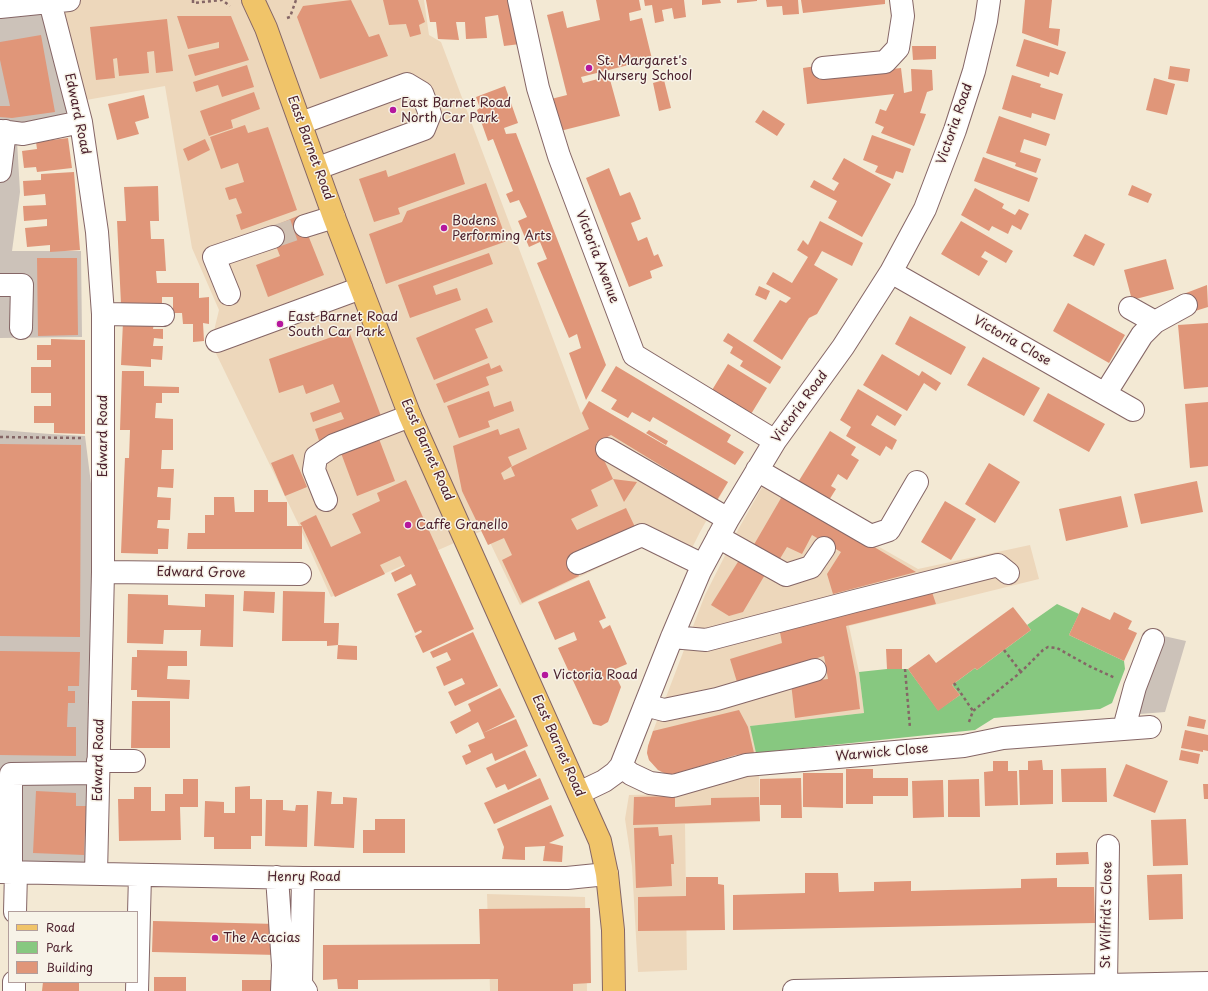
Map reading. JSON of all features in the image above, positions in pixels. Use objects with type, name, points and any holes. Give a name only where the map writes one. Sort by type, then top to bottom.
[{"type":"main road","name":"East Barnet Road","points":[[253,0],[266,28],[318,168],[334,217],[410,416],[600,841],[607,874],[612,930],[614,991]]},
{"type":"street","name":"Victoria Avenue","points":[[519,0],[538,88],[559,156],[634,355],[775,441]]},
{"type":"street","points":[[823,68],[885,62],[898,48],[903,16],[901,0]]},
{"type":"street","name":"Victoria Road","points":[[579,792],[604,781],[615,773],[621,766],[672,637],[703,565],[723,528],[775,441],[843,347],[890,272],[924,209],[955,130],[974,70],[986,21],[989,0]]},
{"type":"street","points":[[0,7],[51,1]]},
{"type":"street","name":"Edward Road","points":[[51,1],[82,122],[97,232],[102,314],[104,438],[103,572],[96,874]]},
{"type":"street","points":[[301,123],[407,84],[422,93],[430,114],[424,129],[318,168]]},
{"type":"street","points":[[0,171],[3,131],[23,134],[82,122]]},
{"type":"street","points":[[305,226],[334,217]]},
{"type":"street","points":[[229,294],[214,257],[273,237]]},
{"type":"street","name":"Victoria Close","points":[[890,272],[1133,410]]},
{"type":"street","points":[[0,285],[22,285],[21,328]]},
{"type":"street","points":[[217,341],[361,288]]},
{"type":"street","points":[[1105,394],[1142,335],[1155,322],[1186,305]]},
{"type":"street","points":[[1130,308],[1155,322]]},
{"type":"street","points":[[102,314],[163,315]]},
{"type":"street","points":[[326,500],[314,470],[316,457],[334,445],[410,416]]},
{"type":"street","points":[[607,449],[723,528],[786,575],[811,567],[824,548]]},
{"type":"street","points":[[757,470],[871,536],[889,530],[917,482]]},
{"type":"street","points":[[578,563],[642,535],[703,565]]},
{"type":"street","points":[[672,637],[706,640],[855,600],[998,565],[1008,572]]},
{"type":"street","name":"Edward Grove","points":[[103,572],[300,574]]},
{"type":"street","points":[[1124,728],[1135,687],[1154,640]]},
{"type":"street","points":[[645,705],[664,710],[717,699],[815,670]]},
{"type":"street","name":"Warwick Close","points":[[621,766],[631,774],[650,784],[673,786],[746,765],[964,746],[1003,738],[1150,727]]},
{"type":"street","points":[[15,911],[9,872],[11,774],[98,767],[134,761]]},
{"type":"street","name":"St Wilfrid's Close","points":[[1106,984],[1108,846]]},
{"type":"street","name":"Henry Road","points":[[9,872],[303,878],[567,878],[607,874]]},
{"type":"street","points":[[138,952],[140,875]]},
{"type":"street","points":[[277,877],[283,965],[282,991]]},
{"type":"street","points":[[303,878],[301,984],[306,991]]},
{"type":"street","points":[[794,991],[1070,988],[1106,984],[1208,982]]},
{"type":"path","points":[[0,437],[104,438]]},
{"type":"path","points":[[964,746],[968,724],[973,711],[1020,672],[1042,650],[1048,647],[1057,648],[1089,666],[1135,687]]},
{"type":"path","points":[[1004,650],[1020,672]]},
{"type":"path","points":[[905,669],[912,750]]},
{"type":"path","points":[[954,684],[973,711]]},
{"type":"shaded area","points":[[0,0],[424,0],[429,35],[441,42],[581,413],[589,401],[728,482],[682,568],[643,547],[520,605],[484,530],[331,597],[297,521],[211,343],[219,310],[192,248],[165,86],[75,102]]},
{"type":"shaded area","points":[[50,2],[78,130],[17,141],[20,192],[12,251],[81,251],[82,337],[0,338],[0,7]]},
{"type":"shaded area","points":[[0,430],[85,436],[102,571],[96,873],[0,871]]},
{"type":"shaded area","points":[[765,482],[918,569],[1030,545],[1039,579],[849,626],[859,672],[864,713],[751,726],[756,753],[736,755],[675,774],[666,774],[658,770],[649,760],[647,753],[653,731],[705,595],[739,528]]},
{"type":"shaded area","points":[[1146,632],[1186,641],[1165,712],[1115,716]]},
{"type":"shaded area","points":[[759,774],[760,822],[685,824],[687,970],[638,972],[632,866],[625,819],[629,795],[678,794],[724,778]]},
{"type":"shaded area","points":[[487,894],[585,897],[587,991],[490,991]]},
{"type":"green space","points":[[1057,604],[1079,614],[1069,635],[1124,661],[1125,669],[1112,703],[1100,709],[994,718],[975,730],[756,753],[750,726],[864,713],[859,672],[887,669],[908,669],[938,710],[960,695],[952,685],[975,668],[977,670],[1031,630],[1027,625]]},
{"type":"building","points":[[351,0],[369,37],[379,34],[388,56],[320,79],[297,17],[303,6]]},
{"type":"building","points":[[383,0],[418,0],[425,22],[419,25],[421,34],[410,37],[406,24],[389,25]]},
{"type":"building","points":[[426,0],[510,0],[520,44],[504,46],[498,15],[485,17],[487,38],[466,39],[465,22],[456,22],[459,40],[438,39],[436,22],[430,22]]},
{"type":"building","name":"St. Margaret's Nursery School","points":[[596,0],[639,0],[641,10],[629,13],[630,21],[642,18],[652,59],[581,77],[583,83],[609,76],[620,116],[556,132],[547,100],[567,95],[547,15],[563,11],[567,28],[600,20]]},
{"type":"building","points":[[644,0],[684,0],[686,17],[674,19],[672,8],[662,10],[664,21],[655,23],[652,5],[645,6]]},
{"type":"building","points":[[702,0],[720,0],[721,3],[702,5]]},
{"type":"building","points":[[737,0],[757,0],[757,1],[737,3]]},
{"type":"building","points":[[766,0],[798,0],[799,14],[783,15],[782,6],[767,7]]},
{"type":"building","points":[[801,0],[885,0],[885,4],[803,13]]},
{"type":"building","points":[[1025,0],[1052,0],[1049,28],[1060,29],[1058,46],[1022,33]]},
{"type":"building","points":[[177,16],[231,16],[249,60],[195,76],[188,55],[219,48],[219,42],[188,49]]},
{"type":"building","points":[[167,19],[173,71],[156,73],[154,51],[147,52],[149,73],[119,76],[117,58],[113,59],[115,78],[96,80],[90,27]]},
{"type":"building","points":[[41,35],[55,112],[12,118],[0,117],[0,106],[10,106],[0,60],[0,42]]},
{"type":"building","points":[[1024,39],[1066,52],[1058,75],[1050,72],[1049,77],[1016,66]]},
{"type":"building","points":[[912,46],[936,46],[936,59],[913,60]]},
{"type":"building","points":[[247,65],[254,87],[222,97],[218,85],[196,92],[193,82]]},
{"type":"building","points":[[816,66],[817,78],[901,68],[904,93],[912,91],[911,69],[932,70],[933,90],[927,92],[920,113],[926,114],[914,146],[881,133],[884,127],[875,123],[880,109],[886,111],[894,94],[807,104],[803,68]]},
{"type":"building","points":[[1170,66],[1190,69],[1188,82],[1168,79]]},
{"type":"building","points":[[1012,75],[1041,84],[1040,87],[1063,94],[1055,120],[1032,113],[1031,118],[1002,109]]},
{"type":"building","points":[[1154,78],[1175,84],[1167,115],[1146,110]]},
{"type":"building","points":[[664,80],[671,108],[659,111],[653,83]]},
{"type":"building","points":[[505,86],[518,123],[504,128],[506,134],[516,133],[606,365],[586,400],[569,353],[581,348],[577,334],[569,338],[537,263],[547,259],[540,242],[529,247],[518,221],[527,217],[519,200],[510,203],[506,194],[513,191],[493,139],[488,141],[477,110],[480,108],[476,97]]},
{"type":"building","points":[[254,92],[260,109],[231,120],[233,128],[209,136],[200,111]]},
{"type":"building","points":[[144,95],[149,118],[135,122],[139,134],[117,140],[108,104]]},
{"type":"building","points":[[763,110],[785,124],[777,136],[755,122]]},
{"type":"building","points":[[999,116],[1050,134],[1046,146],[1024,139],[1020,152],[1041,159],[1036,173],[1015,166],[1016,163],[986,153]]},
{"type":"building","points":[[245,125],[248,133],[268,127],[297,210],[241,230],[236,215],[242,213],[236,198],[229,200],[225,188],[244,182],[238,163],[221,169],[210,137]]},
{"type":"building","points":[[872,135],[911,149],[903,173],[896,171],[893,179],[875,172],[878,166],[863,160]]},
{"type":"building","points":[[68,138],[72,168],[37,172],[36,167],[24,168],[22,151],[37,149],[36,142]]},
{"type":"building","points":[[205,139],[210,150],[188,161],[183,149]]},
{"type":"building","points":[[455,153],[465,184],[398,208],[400,214],[374,222],[359,179],[386,170],[388,177]]},
{"type":"building","points":[[983,157],[1038,178],[1029,202],[974,181]]},
{"type":"building","points":[[844,158],[891,184],[862,237],[828,218],[837,201],[810,187],[814,180],[834,191],[839,183],[832,179]]},
{"type":"building","points":[[609,168],[620,196],[630,192],[634,201],[641,219],[631,223],[638,241],[647,237],[654,256],[658,254],[663,266],[650,271],[652,278],[629,287],[586,178]]},
{"type":"building","points":[[74,172],[80,250],[50,252],[50,245],[27,247],[25,228],[47,226],[47,219],[24,221],[23,206],[46,205],[45,194],[24,196],[23,181],[41,180],[41,174]]},
{"type":"building","name":"Bodens Performing Arts","points":[[486,183],[507,241],[386,284],[369,234],[402,222],[407,211]]},
{"type":"building","points":[[1132,185],[1152,194],[1148,203],[1128,195]]},
{"type":"building","points":[[158,186],[159,221],[150,221],[151,239],[164,239],[166,271],[156,271],[157,283],[199,283],[199,298],[209,297],[209,324],[203,323],[204,341],[193,342],[193,324],[183,324],[182,313],[173,313],[173,297],[162,297],[162,304],[121,304],[117,221],[126,221],[124,187]]},
{"type":"building","points":[[975,188],[1004,204],[1002,208],[1015,215],[1019,209],[1029,214],[1021,230],[1012,225],[1008,234],[992,226],[989,231],[961,215]]},
{"type":"building","points":[[300,215],[324,275],[268,297],[256,265],[280,256],[269,228]]},
{"type":"building","points":[[820,221],[863,243],[852,266],[822,251],[814,265],[838,279],[817,314],[809,318],[782,360],[753,341],[780,300],[786,303],[791,298],[766,284],[773,272],[792,283],[808,257],[797,250],[803,240],[808,245]]},
{"type":"building","points":[[961,221],[1013,251],[1006,263],[985,251],[981,257],[988,261],[979,276],[941,254]]},
{"type":"building","points":[[1085,234],[1105,244],[1094,266],[1073,256]]},
{"type":"building","points":[[489,253],[493,264],[433,286],[436,295],[457,288],[461,300],[410,318],[398,285]]},
{"type":"building","points":[[37,258],[77,258],[78,335],[38,336]]},
{"type":"building","points":[[1166,259],[1174,289],[1132,300],[1124,270]]},
{"type":"building","points":[[1207,285],[1208,307],[1192,312],[1186,293]]},
{"type":"building","points":[[759,286],[770,291],[766,300],[755,295]]},
{"type":"building","points":[[1068,303],[1125,335],[1109,363],[1053,331]]},
{"type":"building","points":[[487,308],[493,322],[475,329],[488,358],[434,380],[416,338]]},
{"type":"building","points":[[910,316],[966,347],[951,375],[895,344]]},
{"type":"building","points":[[123,322],[154,323],[153,329],[163,329],[163,339],[154,338],[153,346],[163,346],[162,360],[151,359],[151,367],[121,365]]},
{"type":"building","points":[[1208,323],[1208,387],[1184,389],[1178,325]]},
{"type":"building","points":[[349,331],[384,424],[321,446],[315,429],[344,419],[341,412],[313,422],[310,413],[340,402],[333,384],[306,394],[303,385],[279,393],[269,359]]},
{"type":"building","points":[[728,333],[781,367],[770,384],[740,366],[743,361],[730,353],[733,347],[723,341]]},
{"type":"building","points":[[51,339],[85,340],[85,434],[54,433],[54,423],[34,423],[34,406],[51,406],[51,393],[31,393],[31,367],[51,367],[51,360],[37,360],[37,345],[51,345]]},
{"type":"building","points":[[882,354],[919,376],[922,371],[941,383],[936,391],[924,383],[907,411],[863,385]]},
{"type":"building","points":[[983,357],[1040,388],[1024,416],[967,385]]},
{"type":"building","points":[[489,363],[491,369],[500,365],[503,371],[486,377],[489,385],[444,403],[436,384]]},
{"type":"building","points":[[728,364],[767,388],[748,419],[709,395]]},
{"type":"building","points":[[616,366],[731,435],[727,442],[744,452],[735,465],[653,417],[650,422],[632,412],[628,418],[611,409],[617,400],[601,391]]},
{"type":"building","points":[[122,371],[144,371],[144,386],[179,387],[179,393],[162,393],[162,403],[156,403],[155,418],[173,419],[173,450],[162,450],[161,469],[174,469],[173,488],[158,487],[157,497],[171,498],[170,520],[158,520],[157,528],[169,529],[168,549],[158,549],[158,554],[121,553],[125,458],[129,458],[130,430],[120,430]]},
{"type":"building","points":[[858,389],[902,415],[895,426],[877,415],[871,425],[897,440],[892,450],[886,446],[880,456],[846,436],[851,427],[840,420]]},
{"type":"building","points":[[489,391],[494,407],[511,401],[514,411],[488,421],[490,427],[459,438],[447,406]]},
{"type":"building","points":[[1048,393],[1105,424],[1089,452],[1033,421]]},
{"type":"building","points":[[589,401],[728,482],[717,500],[611,435],[596,443],[613,479],[591,490],[598,506],[571,519],[577,530],[626,508],[635,527],[571,556],[579,576],[522,603],[502,560],[512,555],[504,538],[488,545],[462,491],[453,446],[498,429],[500,435],[519,428],[527,449],[508,457],[512,466],[501,473],[504,480],[515,476],[511,467],[589,429],[582,413]]},
{"type":"building","points":[[1208,402],[1208,466],[1190,468],[1185,404]]},
{"type":"building","points":[[649,430],[668,441],[666,445],[646,433]]},
{"type":"building","points":[[376,431],[395,481],[357,496],[338,445]]},
{"type":"building","points":[[830,431],[856,447],[851,455],[859,460],[847,480],[838,474],[831,486],[836,489],[826,505],[795,487]]},
{"type":"building","points":[[0,444],[81,445],[80,637],[0,636]]},
{"type":"building","points":[[293,454],[307,487],[285,496],[271,463]]},
{"type":"building","points":[[989,463],[1020,482],[995,523],[965,504]]},
{"type":"building","points":[[613,479],[637,482],[624,502]]},
{"type":"building","points":[[406,480],[474,629],[423,653],[415,636],[422,632],[421,630],[415,633],[397,594],[416,585],[411,574],[395,582],[391,573],[405,566],[400,556],[380,565],[385,574],[335,597],[300,523],[316,515],[331,547],[361,533],[352,514],[380,501],[377,493]]},
{"type":"building","points":[[1197,481],[1203,512],[1141,524],[1134,494]]},
{"type":"building","points":[[254,490],[268,490],[268,502],[287,502],[287,526],[302,526],[302,549],[187,549],[188,533],[205,533],[205,515],[214,515],[214,497],[234,497],[235,512],[254,512]]},
{"type":"building","points":[[784,493],[916,572],[833,594],[827,574],[841,552],[812,535],[802,554],[787,547],[778,562],[752,548]]},
{"type":"building","points":[[1121,496],[1128,527],[1066,541],[1059,509]]},
{"type":"building","points":[[945,501],[976,519],[951,560],[921,542]]},
{"type":"building","points":[[741,557],[766,573],[743,612],[729,616],[711,605]]},
{"type":"building","points":[[589,580],[606,618],[599,621],[603,629],[610,625],[627,664],[613,670],[621,687],[608,722],[601,726],[593,724],[558,648],[577,640],[574,632],[555,640],[538,602]]},
{"type":"building","points":[[931,589],[936,604],[846,626],[856,677],[860,709],[795,718],[791,683],[828,679],[824,656],[737,682],[730,659],[782,643],[779,627]]},
{"type":"building","points":[[244,591],[275,592],[274,613],[243,611]]},
{"type":"building","points":[[283,591],[325,592],[324,623],[339,623],[338,645],[327,646],[327,641],[282,641]]},
{"type":"building","points":[[128,594],[168,595],[168,605],[205,607],[205,594],[234,595],[233,647],[200,646],[201,630],[164,630],[163,644],[127,643]]},
{"type":"building","points":[[1013,607],[1031,630],[977,670],[975,668],[952,685],[960,695],[938,711],[908,669],[929,654],[936,663]]},
{"type":"building","points":[[1082,607],[1110,620],[1114,612],[1132,621],[1128,629],[1137,633],[1124,661],[1069,635]]},
{"type":"building","points":[[473,632],[498,686],[455,706],[448,692],[465,684],[462,678],[444,686],[436,667],[451,660],[447,652],[433,658],[430,652]]},
{"type":"building","points":[[338,645],[357,646],[357,660],[337,659]]},
{"type":"building","points":[[886,649],[902,649],[902,669],[887,669]]},
{"type":"building","points":[[137,650],[187,651],[187,666],[168,666],[167,679],[190,680],[189,699],[137,697],[137,690],[131,690],[132,657],[137,657]]},
{"type":"building","points":[[0,651],[80,652],[79,686],[68,686],[68,691],[75,691],[75,703],[68,703],[67,727],[76,727],[76,756],[0,755]]},
{"type":"building","points":[[500,688],[515,717],[483,733],[478,722],[456,734],[450,722],[471,711],[468,704]]},
{"type":"building","points":[[132,701],[170,701],[170,748],[131,748]]},
{"type":"building","points":[[739,710],[748,727],[754,753],[736,755],[675,774],[666,774],[658,770],[649,760],[647,753],[653,731]]},
{"type":"building","points":[[1189,716],[1206,720],[1204,729],[1187,726]]},
{"type":"building","points":[[516,719],[528,746],[495,761],[492,753],[466,765],[462,756],[471,752],[468,745],[485,738],[483,733]]},
{"type":"building","points":[[1185,730],[1208,735],[1208,751],[1203,750],[1203,752],[1181,748]]},
{"type":"building","points":[[525,750],[537,776],[508,790],[505,784],[496,788],[486,768]]},
{"type":"building","points":[[1181,750],[1200,754],[1198,764],[1179,760]]},
{"type":"building","points":[[1042,760],[1043,770],[1053,770],[1053,804],[1020,805],[1019,770],[1028,770],[1028,761]]},
{"type":"building","points":[[993,761],[1008,761],[1008,771],[1017,771],[1018,805],[985,806],[984,772],[993,771]]},
{"type":"building","points":[[1126,764],[1168,781],[1155,813],[1113,796]]},
{"type":"building","points":[[1106,768],[1107,802],[1062,802],[1061,769]]},
{"type":"building","points":[[846,769],[873,769],[873,778],[908,778],[908,796],[873,796],[873,804],[846,804]]},
{"type":"building","points":[[803,773],[843,773],[843,808],[803,807]]},
{"type":"building","points":[[540,778],[549,799],[494,824],[484,803]]},
{"type":"building","points":[[801,778],[802,818],[781,818],[781,805],[760,805],[760,779]]},
{"type":"building","points":[[183,779],[198,779],[198,807],[180,807],[181,840],[119,841],[118,799],[134,799],[134,787],[151,787],[151,811],[165,811],[165,794],[183,794]]},
{"type":"building","points":[[979,779],[980,817],[948,817],[948,780]]},
{"type":"building","points":[[943,780],[944,817],[913,818],[912,781]]},
{"type":"building","points":[[1203,784],[1208,784],[1208,799],[1204,799]]},
{"type":"building","points":[[250,786],[250,799],[262,799],[262,836],[251,836],[251,849],[214,849],[214,837],[204,837],[205,801],[224,802],[224,813],[235,813],[235,787]]},
{"type":"building","points":[[36,791],[76,793],[76,806],[86,806],[84,855],[33,853]]},
{"type":"building","points":[[317,791],[332,792],[331,804],[343,804],[343,797],[357,798],[354,848],[314,846]]},
{"type":"building","points":[[675,796],[675,807],[711,805],[711,798],[759,797],[760,821],[633,825],[634,797]]},
{"type":"building","points":[[266,800],[283,800],[283,810],[295,811],[296,805],[308,805],[307,847],[265,846]]},
{"type":"building","points":[[551,805],[564,836],[549,843],[563,846],[562,862],[543,861],[545,846],[525,847],[525,860],[502,859],[504,847],[497,829]]},
{"type":"building","points":[[375,819],[405,819],[405,853],[363,853],[363,830],[375,830]]},
{"type":"building","points":[[1186,819],[1188,865],[1153,866],[1151,820]]},
{"type":"building","points":[[658,827],[659,836],[672,835],[674,864],[671,864],[672,886],[636,888],[634,828]]},
{"type":"building","points":[[1088,852],[1089,864],[1056,865],[1056,853]]},
{"type":"building","points":[[805,873],[838,873],[839,892],[874,891],[874,882],[911,881],[911,891],[1021,888],[1021,879],[1057,878],[1057,887],[1094,887],[1095,923],[733,930],[733,895],[805,893]]},
{"type":"building","points":[[1182,874],[1183,919],[1149,920],[1147,875]]},
{"type":"building","points":[[686,877],[718,877],[718,884],[724,885],[725,930],[638,931],[638,897],[686,896]]},
{"type":"building","points":[[590,908],[591,983],[573,984],[573,991],[498,991],[498,979],[358,980],[358,989],[338,989],[337,979],[323,980],[323,945],[480,944],[479,909]]},
{"type":"building","name":"The Acacias","points":[[153,921],[277,924],[277,955],[152,952]]},
{"type":"building","points":[[154,977],[186,977],[186,991],[154,991]]},
{"type":"building","name":"The Acacias","points":[[242,980],[271,980],[271,991],[242,991]]},
{"type":"building","points":[[43,983],[79,983],[79,991],[42,991]]},
{"type":"tunnel","points":[[273,237],[305,226]]},
{"type":"place","name":"St. Margaret's Nursery School","points":[[589,68]]},
{"type":"place","name":"East Barnet Road North Car Park","points":[[393,110]]},
{"type":"place","name":"Bodens Performing Arts","points":[[444,228]]},
{"type":"place","name":"East Barnet Road South Car Park","points":[[280,324]]},
{"type":"place","name":"Caffe Granello","points":[[408,525]]},
{"type":"place","name":"Victoria Road","points":[[545,675]]},
{"type":"place","name":"The Acacias","points":[[215,938]]}]
